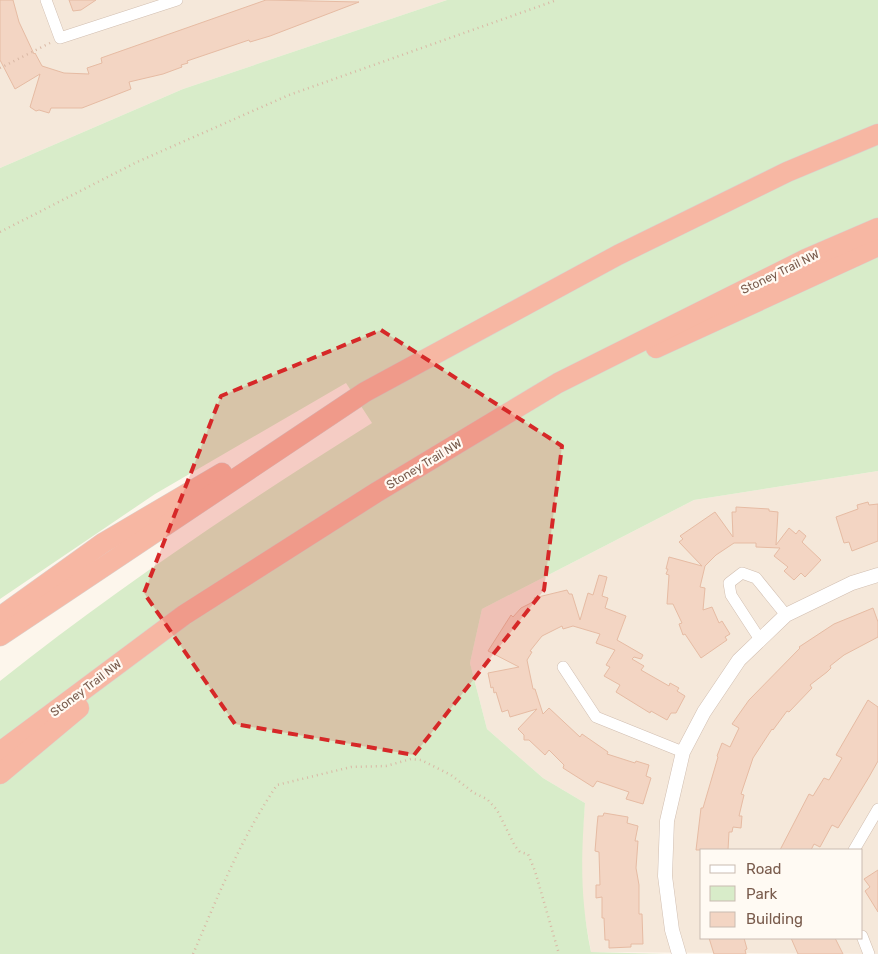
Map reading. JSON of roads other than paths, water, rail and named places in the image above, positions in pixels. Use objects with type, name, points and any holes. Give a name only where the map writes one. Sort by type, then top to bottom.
[{"type":"highway","points":[[0,617],[111,539],[365,392],[618,255],[788,172],[878,134]]},
{"type":"highway","name":"Stoney Trail NW","points":[[0,752],[184,615],[377,492],[558,383],[806,259],[878,228]]},
{"type":"highway","points":[[558,383],[624,363],[878,246]]},
{"type":"highway","points":[[0,636],[365,392]]},
{"type":"highway","points":[[0,774],[184,615]]},
{"type":"street","points":[[46,0],[60,38],[178,0]]},
{"type":"street","points":[[759,638],[731,595],[729,583],[742,573],[756,578],[786,615]]},
{"type":"street","points":[[679,954],[672,930],[665,876],[667,821],[683,752],[704,712],[739,660],[759,638],[786,615],[852,583],[878,575]]},
{"type":"street","points":[[563,667],[596,717],[683,752]]},
{"type":"street","points":[[855,849],[878,809]]},
{"type":"street","points":[[863,939],[869,954]]}]
